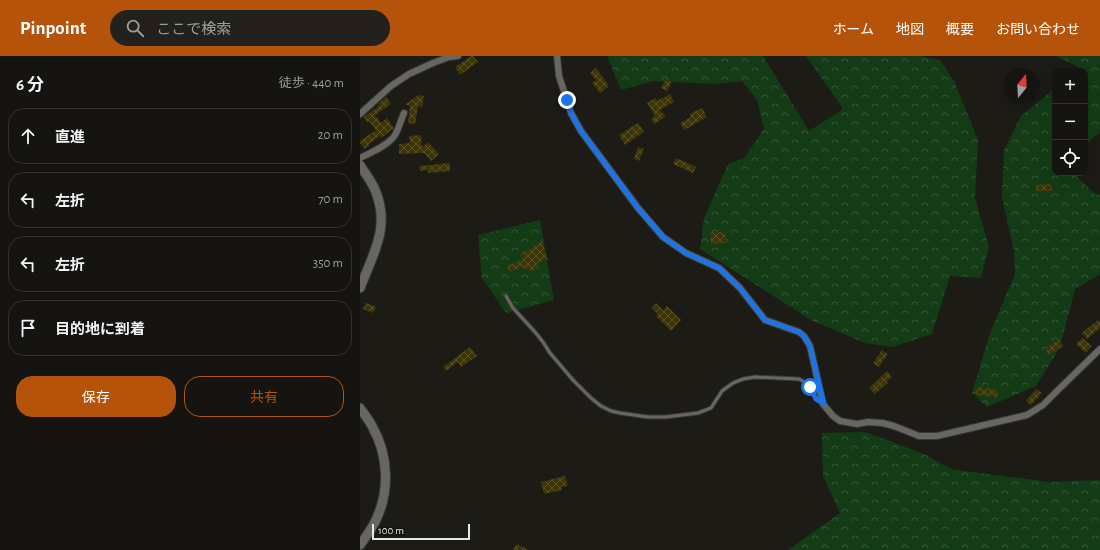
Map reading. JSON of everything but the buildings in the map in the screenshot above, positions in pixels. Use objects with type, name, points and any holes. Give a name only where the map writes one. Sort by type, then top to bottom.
[{"type":"street","points":[[360,114],[391,86],[409,74],[449,57],[458,56]]},
{"type":"street","points":[[557,56],[559,76],[571,113],[581,131],[638,208],[663,237],[686,253],[719,268],[740,288],[765,320],[799,332],[804,336],[810,346],[824,404],[833,416],[840,421],[857,424],[868,422],[882,423],[919,436],[937,436],[1028,415],[1044,405],[1100,348]]},
{"type":"street","points":[[360,158],[395,136],[404,113]]},
{"type":"street","points":[[360,165],[371,181],[377,194],[381,210],[381,223],[379,238],[360,288]]},
{"type":"street","points":[[360,408],[378,438],[385,464],[386,484],[381,509],[360,546]]},
{"type":"lane","points":[[506,296],[513,308],[535,332],[550,353],[573,380],[591,398],[602,406],[620,414],[666,417],[698,413],[711,408],[722,391],[733,383],[743,379],[756,377],[799,379],[810,387],[816,399],[824,404]]},
{"type":"green space","points":[[607,56],[763,56],[809,131],[843,109],[806,56],[918,56],[940,60],[954,81],[978,140],[975,198],[989,247],[981,278],[950,276],[932,334],[893,347],[865,343],[811,320],[700,249],[704,218],[728,164],[744,158],[764,129],[757,100],[742,81],[716,84],[653,81],[621,90]]},
{"type":"green space","points":[[1056,56],[1100,56],[1100,132],[1088,142],[1088,68],[1080,68]]},
{"type":"green space","points":[[1052,90],[1052,176],[1076,176],[1096,195],[1100,194],[1100,274],[1075,289],[1060,347],[1036,386],[987,407],[972,393],[990,333],[1015,274],[1014,252],[1002,197],[1004,150],[1021,116],[1036,104],[1040,104],[1040,100]]},
{"type":"green space","points":[[540,220],[554,300],[506,313],[482,278],[478,235]]},
{"type":"green space","points":[[865,432],[924,454],[951,469],[1049,482],[1100,480],[1100,550],[788,550],[840,513],[823,476],[822,433]]},
{"type":"route","points":[[567,100],[571,113],[581,131],[638,208],[663,237],[686,253],[719,268],[740,288],[765,320],[799,332],[804,336],[810,346],[824,404],[819,402],[814,397],[810,387]]}]
